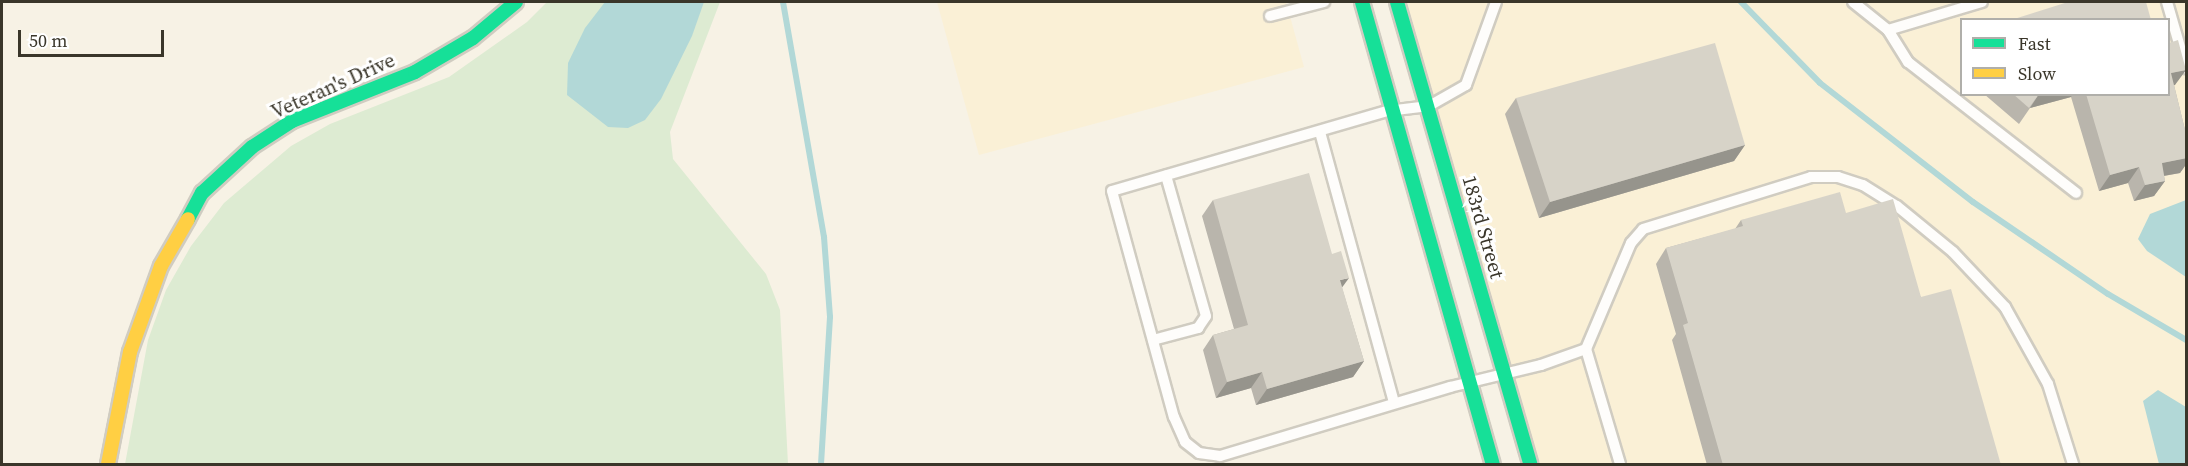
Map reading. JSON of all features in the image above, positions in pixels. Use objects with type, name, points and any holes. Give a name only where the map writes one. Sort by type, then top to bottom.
[{"type":"street","name":"Veteran's Drive","points":[[108,465],[130,352],[161,266],[202,193],[252,147],[292,121],[416,72],[474,38],[516,2]]},
{"type":"street","points":[[1362,2],[1493,465]]},
{"type":"street","name":"183rd Street","points":[[1397,2],[1429,106],[1530,465]]},
{"type":"lane","points":[[1270,15],[1324,2]]},
{"type":"lane","points":[[1496,2],[1466,86],[1429,106],[1393,111],[1112,191],[1174,417],[1185,442],[1199,453],[1220,456],[1394,403],[1505,376],[1587,349]]},
{"type":"lane","points":[[1853,2],[1888,30],[1908,62],[2076,193]]},
{"type":"lane","points":[[1888,30],[1982,2]]},
{"type":"lane","points":[[2167,2],[2187,68]]},
{"type":"lane","points":[[1320,132],[1394,403]]},
{"type":"lane","points":[[1153,340],[1198,328],[1206,316],[1166,176]]},
{"type":"lane","points":[[1620,465],[1587,349],[1631,243],[1643,229],[1811,177],[1838,177],[1863,185],[1897,206],[1953,252],[2005,307],[2048,384],[2073,465]]},
{"type":"shaded area","points":[[937,2],[1286,2],[1304,67],[979,155]]},
{"type":"shaded area","points":[[1389,2],[2186,2],[2186,464],[1521,464]]},
{"type":"green space","points":[[547,2],[720,2],[670,132],[673,159],[766,274],[780,310],[788,464],[125,464],[148,340],[166,290],[191,246],[224,203],[291,146],[330,124],[449,77],[527,22]]},
{"type":"water","points":[[605,2],[704,2],[692,36],[661,99],[645,120],[628,128],[608,127],[567,95],[568,63],[585,28]]},
{"type":"water","points":[[2186,200],[2186,277],[2147,251],[2138,239],[2150,214]]},
{"type":"water","points":[[2158,390],[2186,407],[2186,464],[2159,464],[2143,401]]},
{"type":"building","points":[[2068,2],[2146,2],[2150,18],[2017,18]]},
{"type":"building","points":[[2178,40],[2186,70],[2171,73],[2187,138],[2187,158],[2162,163],[2165,181],[2145,185],[2139,167],[2110,175],[2087,96],[2170,96],[2170,43]]},
{"type":"building","points":[[1715,43],[1745,145],[1550,202],[1516,98]]},
{"type":"building","points":[[2015,96],[2038,96],[2029,108]]},
{"type":"building","points":[[1309,173],[1332,254],[1341,251],[1349,278],[1340,280],[1364,361],[1267,389],[1262,372],[1227,382],[1213,335],[1248,325],[1213,200]]},
{"type":"building","points":[[1840,192],[1846,213],[1893,199],[1921,297],[1951,289],[2001,465],[1723,465],[1683,325],[1688,323],[1666,248],[1743,226],[1741,220]]},
{"type":"waterway","points":[[783,2],[824,237],[830,317],[821,464]]},
{"type":"waterway","points":[[1741,2],[1820,83],[1973,202],[2108,294],[2186,340]]},
{"type":"traffic: fast","points":[[188,219],[202,193],[252,147],[292,121],[415,72],[473,38],[516,2]]},
{"type":"traffic: fast","points":[[1362,2],[1493,464]]},
{"type":"traffic: fast","points":[[1397,2],[1530,464]]},
{"type":"traffic: slow","points":[[108,464],[130,352],[161,266],[188,219]]}]
